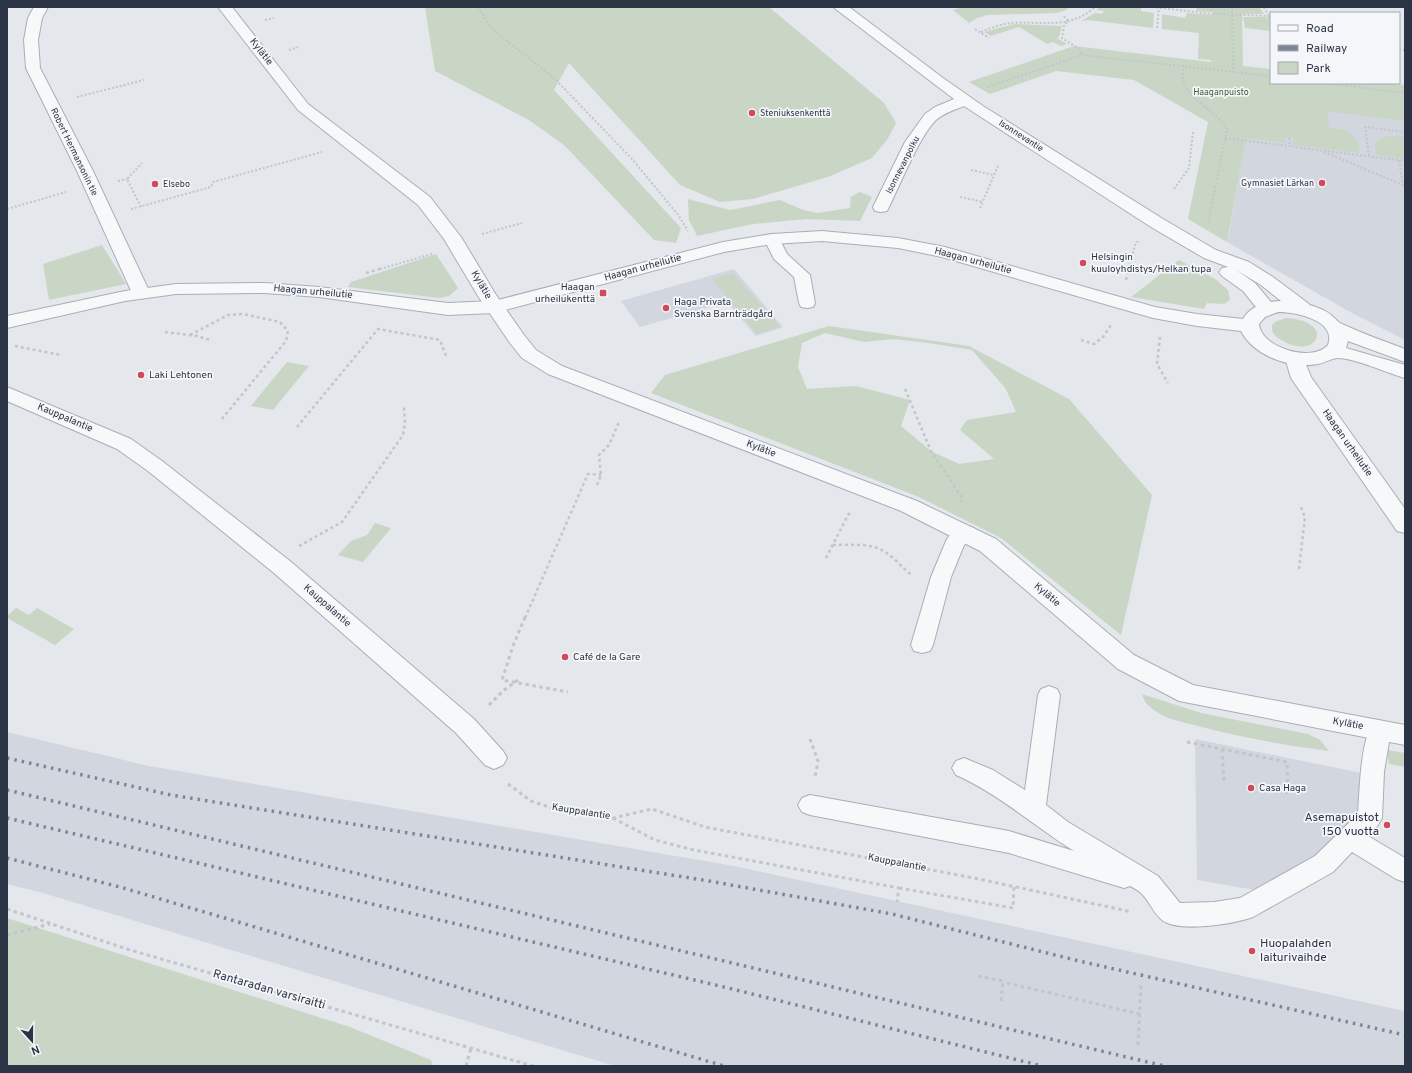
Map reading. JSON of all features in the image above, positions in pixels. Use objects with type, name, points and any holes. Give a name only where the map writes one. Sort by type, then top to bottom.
[{"type":"street","name":"Robert Hermansonin tie","points":[[41,7],[35,18],[31,40],[33,68],[106,217],[141,293]]},
{"type":"street","name":"Kylätie","points":[[225,7],[303,107],[424,201],[452,237],[494,307],[529,354],[555,370],[909,506],[961,531],[988,545],[1126,662],[1188,694],[1405,735]]},
{"type":"street","name":"Isonnevantie","points":[[840,7],[963,98],[1080,175],[1210,254],[1243,266],[1302,308]]},
{"type":"street","name":"Isonnevanpolku","points":[[881,207],[913,142],[930,117],[963,98]]},
{"type":"street","name":"Haagan urheilutie","points":[[7,322],[141,293],[176,289],[266,288],[319,292],[448,309],[494,307],[710,250],[772,239],[822,236],[898,243],[945,252],[1152,312],[1197,320],[1250,326]]},
{"type":"street","name":"Isonnevantie","points":[[1210,254],[1229,273],[1249,287],[1267,308]]},
{"type":"street","points":[[1334,327],[1339,336],[1339,344],[1334,351],[1324,356],[1310,359],[1295,358],[1281,354],[1264,345],[1253,334],[1250,326],[1251,318],[1257,312],[1267,308],[1284,306],[1302,308],[1321,316],[1334,327],[1357,338],[1405,356]]},
{"type":"street","points":[[1334,351],[1359,357],[1405,372]]},
{"type":"street","name":"Haagan urheilutie","points":[[1295,358],[1301,378],[1405,525]]},
{"type":"street","name":"Kauppalantie","points":[[7,393],[124,444],[155,466],[282,567],[465,726],[494,758]]},
{"type":"lane","points":[[772,239],[780,256],[802,274],[807,303]]},
{"type":"lane","points":[[922,645],[941,577],[961,531]]},
{"type":"lane","points":[[1034,809],[1049,695]]},
{"type":"lane","points":[[964,768],[985,777],[1034,809],[1059,829],[1149,884],[1171,912],[1179,915],[1214,914],[1244,909],[1324,864],[1370,818],[1372,772],[1380,730]]},
{"type":"lane","points":[[810,805],[1010,842],[1149,884]]},
{"type":"lane","points":[[1349,838],[1405,871]]},
{"type":"path","points":[[478,7],[491,28],[555,79],[626,154],[679,216],[690,233]]},
{"type":"path","points":[[982,32],[1015,22],[1044,24],[1068,21],[1085,15],[1095,7]]},
{"type":"path","points":[[1152,7],[1232,15],[1268,16],[1264,7]]},
{"type":"path","points":[[1232,7],[1233,72]]},
{"type":"path","points":[[1157,28],[1159,8]]},
{"type":"path","points":[[1064,16],[1068,21]]},
{"type":"path","points":[[1068,21],[1064,26],[1062,38],[1076,47],[1082,54]]},
{"type":"path","points":[[975,29],[982,32],[989,38]]},
{"type":"path","points":[[1400,49],[1404,50]]},
{"type":"path","points":[[963,98],[1082,54],[1270,76]]},
{"type":"path","points":[[1183,65],[1184,83],[1189,92],[1218,115],[1224,121],[1227,129],[1206,234],[1190,242]]},
{"type":"path","points":[[51,104],[144,80]]},
{"type":"path","points":[[1334,84],[1405,93]]},
{"type":"path","points":[[1368,156],[1364,127],[1405,132]]},
{"type":"path","points":[[1174,189],[1190,168],[1193,132]]},
{"type":"path","points":[[1225,138],[1405,161]]},
{"type":"path","points":[[1289,138],[1290,146]]},
{"type":"path","points":[[1320,150],[1404,185]]},
{"type":"path","points":[[106,217],[211,187],[213,182],[328,151]]},
{"type":"path","points":[[1399,160],[1404,185]]},
{"type":"path","points":[[141,207],[127,179],[142,164]]},
{"type":"path","points":[[980,208],[998,166]]},
{"type":"path","points":[[971,170],[994,175]]},
{"type":"path","points":[[7,209],[46,197]]},
{"type":"path","points":[[960,198],[983,202]]},
{"type":"path","points":[[501,229],[522,224]]},
{"type":"path","points":[[1126,281],[1135,245]]},
{"type":"path","points":[[360,274],[436,254]]},
{"type":"path","points":[[190,335],[228,314],[243,314],[280,322],[288,331],[286,341],[221,420]]},
{"type":"path","points":[[1081,340],[1094,344],[1103,337],[1111,324]]},
{"type":"path","points":[[297,426],[378,329],[440,340],[446,356]]},
{"type":"path","points":[[165,332],[190,335],[210,340]]},
{"type":"path","points":[[1161,334],[1157,364],[1168,383]]},
{"type":"path","points":[[26,349],[61,356]]},
{"type":"path","points":[[905,389],[931,451],[962,498],[961,531]]},
{"type":"path","points":[[301,545],[342,522],[403,435],[405,422],[404,407]]},
{"type":"path","points":[[597,485],[601,475],[599,455],[609,444],[616,432]]},
{"type":"path","points":[[568,692],[502,680],[513,646],[588,474],[601,475]]},
{"type":"path","points":[[1299,569],[1305,516],[1300,505]]},
{"type":"path","points":[[826,558],[848,515]]},
{"type":"path","points":[[833,545],[862,546],[883,550],[906,572],[937,591]]},
{"type":"path","points":[[489,705],[504,691],[517,682]]},
{"type":"path","points":[[810,739],[818,761],[810,805]]},
{"type":"path","points":[[1187,742],[1287,762],[1288,793],[1275,790]]},
{"type":"path","points":[[1222,749],[1224,781]]},
{"type":"path","name":"Kauppalantie","points":[[494,758],[508,784],[531,801],[558,810],[613,818],[652,809],[705,827],[1014,886],[1139,913],[1171,912]]},
{"type":"path","points":[[613,818],[655,840],[694,850],[1012,908],[1014,886]]},
{"type":"path","points":[[897,902],[899,888]]},
{"type":"path","name":"Rantaradan varsiraitti","points":[[7,909],[130,950],[533,1066]]},
{"type":"path","points":[[7,935],[51,924]]},
{"type":"path","points":[[978,976],[1003,981],[1001,1001]]},
{"type":"path","points":[[1007,983],[1140,1014]]},
{"type":"path","points":[[1138,1045],[1141,984]]},
{"type":"path","points":[[466,1066],[471,1048]]},
{"type":"shaded area","name":"Gymnasiet Lärkan","points":[[1255,82],[1405,101],[1405,340],[1352,313],[1227,242]]},
{"type":"shaded area","name":"Haga Privata Svenska Barnträdgård","points":[[734,269],[783,327],[756,336],[727,302],[640,327],[621,301]]},
{"type":"shaded area","points":[[7,732],[149,766],[734,866],[1405,1011],[1405,1066],[615,1066],[43,893],[7,884]]},
{"type":"shaded area","points":[[1195,739],[1366,774],[1366,815],[1307,870],[1267,892],[1197,880]]},
{"type":"green space","name":"Steniuksenkenttä","points":[[425,7],[769,7],[884,103],[896,123],[887,140],[872,158],[828,177],[753,199],[720,202],[680,185],[569,63],[554,90],[681,228],[676,243],[654,240],[565,146],[529,120],[435,71]]},
{"type":"green space","points":[[964,7],[1069,7],[1066,10],[1057,13],[987,15],[977,18],[969,23],[953,10]]},
{"type":"green space","points":[[1099,7],[1141,8],[1141,11],[1154,13],[1153,28],[1088,20],[1081,21],[1095,13],[1102,14],[1104,11],[1097,10]]},
{"type":"green space","name":"Haaganpuisto","points":[[1197,7],[1259,7],[1264,14],[1242,14],[1243,66],[1270,69],[1270,84],[1405,85],[1405,121],[1327,111],[1329,127],[1346,131],[1354,136],[1357,140],[1360,153],[1294,145],[1293,138],[1286,137],[1286,143],[1246,138],[1227,242],[1188,219],[1208,122],[1134,80],[1056,71],[990,94],[969,82],[1074,46],[1211,62],[1211,60],[1198,59],[1199,33],[1162,29],[1162,14],[1185,18],[1187,13],[1213,15],[1213,12],[1196,11]]},
{"type":"green space","points":[[1243,17],[1270,17],[1270,31],[1245,28]]},
{"type":"green space","points":[[1014,24],[1062,26],[1059,37],[1057,38],[1067,44],[1061,46],[1053,42],[1047,44],[1019,27],[991,36],[984,32]]},
{"type":"green space","points":[[1389,136],[1405,137],[1405,159],[1376,155],[1375,142]]},
{"type":"green space","points":[[860,192],[872,197],[860,221],[806,219],[753,224],[697,236],[689,220],[688,199],[730,210],[780,200],[803,210],[818,213],[850,208],[851,197]]},
{"type":"green space","points":[[102,245],[126,284],[49,300],[43,264]]},
{"type":"green space","points":[[436,254],[458,288],[449,296],[439,298],[348,287],[351,282]]},
{"type":"green space","points":[[1179,260],[1215,279],[1228,290],[1230,300],[1224,304],[1207,303],[1204,309],[1131,297]]},
{"type":"green space","points":[[733,273],[780,327],[757,334],[712,279]]},
{"type":"green space","points":[[1286,318],[1302,321],[1312,326],[1317,332],[1316,338],[1312,343],[1304,346],[1294,345],[1275,336],[1272,325],[1275,322]]},
{"type":"green space","points":[[829,326],[969,346],[1069,399],[1152,495],[1121,635],[1001,538],[919,497],[651,393],[665,375]],"holes":[[[825,333],[864,342],[893,339],[972,350],[1006,389],[1016,412],[967,420],[960,430],[994,459],[959,464],[931,451],[901,426],[910,400],[856,386],[807,389],[798,367],[802,343]]]},
{"type":"green space","points":[[287,362],[309,366],[273,410],[251,406]]},
{"type":"green space","points":[[375,523],[391,528],[363,562],[338,555],[351,541],[367,535]]},
{"type":"green space","points":[[16,608],[29,615],[37,608],[74,629],[55,645],[7,618],[7,616]]},
{"type":"green space","points":[[1142,694],[1201,713],[1308,734],[1320,740],[1329,751],[1244,737],[1165,717],[1146,702]]},
{"type":"green space","points":[[1387,750],[1405,753],[1405,767],[1389,764]]},
{"type":"green space","points":[[7,918],[350,1027],[431,1060],[433,1066],[7,1066]]},
{"type":"railway","points":[[7,758],[171,795],[709,881],[892,914],[1079,961],[1405,1035]]},
{"type":"railway","points":[[7,790],[1164,1066]]},
{"type":"railway","points":[[7,818],[724,987],[1042,1066]]},
{"type":"railway","points":[[7,858],[120,887],[724,1066]]},
{"type":"place","name":"Steniuksenkenttä","points":[[752,113]]},
{"type":"place","name":"Gymnasiet Lärkan","points":[[1322,183]]},
{"type":"place","name":"Elsebo","points":[[155,184]]},
{"type":"place","name":"Helsingin kuuloyhdistys/Helkan tupa","points":[[1083,263]]},
{"type":"place","name":"Haagan urheilukenttä","points":[[603,293]]},
{"type":"place","name":"Haga Privata Svenska Barnträdgård","points":[[666,308]]},
{"type":"place","name":"Laki Lehtonen","points":[[141,375]]},
{"type":"place","name":"Café de la Gare","points":[[565,657]]},
{"type":"place","name":"Casa Haga","points":[[1251,788]]},
{"type":"place","name":"Asemapuistot 150 vuotta","points":[[1387,825]]},
{"type":"place","name":"Huopalahden laiturivaihde","points":[[1252,951]]}]
